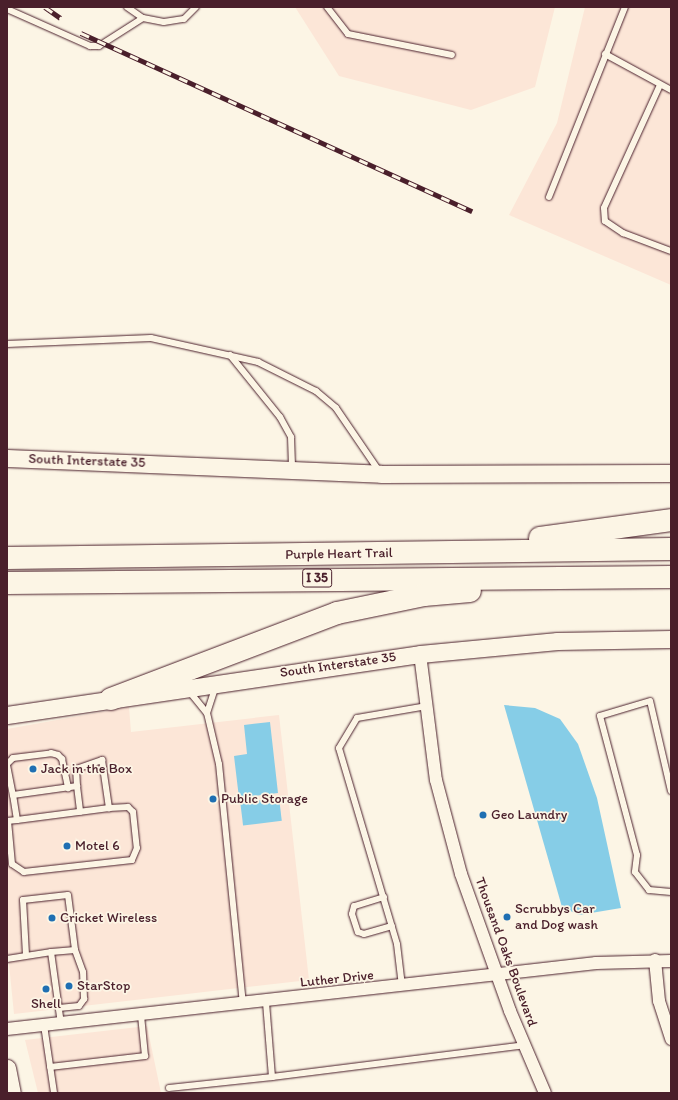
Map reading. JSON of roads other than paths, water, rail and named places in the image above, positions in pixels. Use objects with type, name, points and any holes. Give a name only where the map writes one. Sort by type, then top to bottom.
[{"type":"highway","points":[[176,556],[288,544],[552,537],[671,520]]},
{"type":"highway","name":"Purple Heart Trail","points":[[7,558],[671,550]]},
{"type":"highway","name":"Purple Heart Trail","points":[[7,583],[671,576]]},
{"type":"highway","points":[[111,700],[313,620],[366,606],[455,592],[601,587],[628,577]]},
{"type":"highway","points":[[7,592],[99,583]]},
{"type":"main road","name":"South Interstate 35","points":[[7,458],[381,474],[671,473]]},
{"type":"main road","name":"South Interstate 35","points":[[7,715],[420,654],[557,641],[671,639]]},
{"type":"main road","points":[[7,1068],[12,1093]]},
{"type":"street","name":"Thousand Oaks Boulevard","points":[[420,654],[440,796],[460,874],[497,976],[524,1045],[545,1093]]},
{"type":"street","name":"Luther Drive","points":[[7,1029],[402,987],[596,963],[655,960],[671,961]]},
{"type":"street","points":[[655,960],[660,1001],[671,1039]]},
{"type":"lane","points":[[127,7],[143,18],[164,22],[184,19],[196,7]]},
{"type":"lane","points":[[327,7],[348,34],[452,55]]},
{"type":"lane","points":[[549,197],[625,7]]},
{"type":"lane","points":[[7,9],[90,46],[99,46],[143,18]]},
{"type":"lane","points":[[605,54],[671,90]]},
{"type":"lane","points":[[660,85],[604,208],[605,221],[623,233],[671,251]]},
{"type":"lane","points":[[7,344],[151,338],[229,354],[258,362],[316,391],[336,408],[381,474]]},
{"type":"lane","points":[[229,354],[280,417],[290,437],[292,469]]},
{"type":"lane","points":[[207,713],[217,683]]},
{"type":"lane","points":[[187,688],[207,713],[219,764],[243,1004]]},
{"type":"lane","points":[[671,791],[650,701],[600,716],[637,855],[635,872],[649,890],[671,892]]},
{"type":"lane","points":[[402,987],[392,926],[340,748],[357,718],[427,706]]},
{"type":"lane","points":[[17,820],[7,764],[13,758],[51,753],[58,755],[62,759],[68,788]]},
{"type":"lane","points":[[80,812],[76,769],[102,760],[109,808]]},
{"type":"lane","points":[[13,795],[77,786]]},
{"type":"lane","points":[[128,807],[133,812],[137,848],[132,860],[24,872],[12,864],[7,821],[80,812],[128,807]]},
{"type":"lane","points":[[26,955],[23,900],[68,895],[75,950],[83,972],[84,999],[78,1006],[59,1008]]},
{"type":"lane","points":[[384,897],[354,906],[352,914],[358,932],[364,934],[392,926]]},
{"type":"lane","points":[[7,958],[75,950]]},
{"type":"lane","points":[[51,952],[61,1024]]},
{"type":"lane","points":[[266,1002],[272,1077]]},
{"type":"lane","points":[[50,1067],[146,1056],[141,1015]]},
{"type":"lane","points":[[44,1025],[54,1093]]},
{"type":"lane","points":[[169,1088],[272,1077],[524,1045]]},
{"type":"water","points":[[504,705],[535,708],[560,719],[578,744],[597,798],[621,908],[579,915],[562,907]]},
{"type":"water","points":[[270,722],[278,793],[239,798],[234,756],[247,754],[244,725]]},
{"type":"water","points":[[279,798],[282,821],[243,826],[240,803]]},
{"type":"railway","points":[[45,7],[61,18]]},
{"type":"railway","points":[[81,33],[472,211]]},
{"type":"place","name":"Jack in the Box","points":[[33,769]]},
{"type":"place","name":"Public Storage","points":[[213,799]]},
{"type":"place","name":"Geo Laundry","points":[[483,815]]},
{"type":"place","name":"Motel 6","points":[[67,846]]},
{"type":"place","name":"Scrubbys Car and Dog wash","points":[[507,917]]},
{"type":"place","name":"Cricket Wireless","points":[[52,918]]},
{"type":"place","name":"StarStop","points":[[69,986]]},
{"type":"place","name":"Shell","points":[[46,989]]}]
